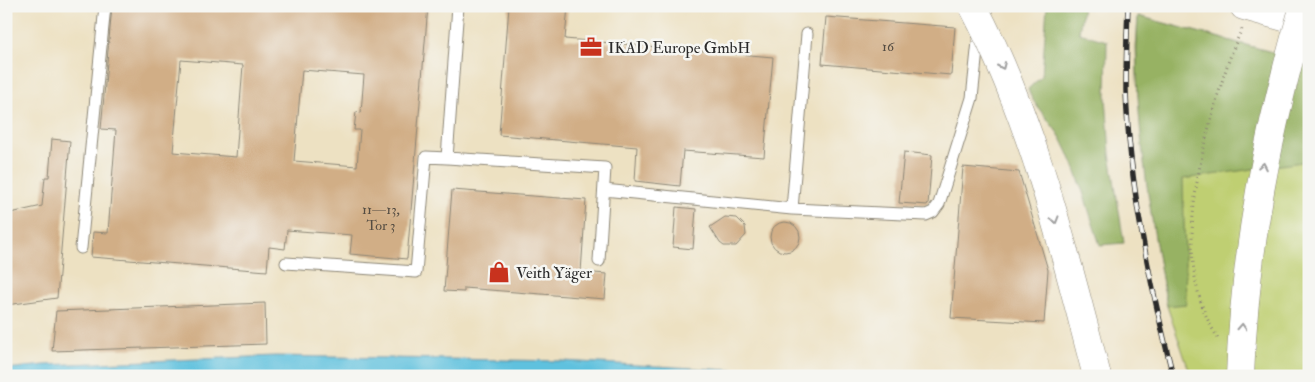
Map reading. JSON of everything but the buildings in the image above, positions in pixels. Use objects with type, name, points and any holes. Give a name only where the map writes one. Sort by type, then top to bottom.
[{"type":"main road","points":[[973,6],[1009,83],[1036,156],[1097,376]]},
{"type":"main road","points":[[1240,376],[1247,265],[1261,176],[1276,105],[1304,6]]},
{"type":"main road","points":[[1250,7],[1309,24]]},
{"type":"lane","points":[[81,248],[105,6]]},
{"type":"lane","points":[[447,158],[458,6]]},
{"type":"lane","points":[[604,190],[792,210],[926,215],[933,212],[939,204],[970,105],[982,6]]},
{"type":"lane","points":[[792,210],[807,34]]},
{"type":"lane","points":[[286,263],[416,272],[426,157],[605,168],[599,261]]},
{"type":"path","points":[[1220,342],[1199,298],[1192,246],[1195,196],[1201,153],[1228,61],[1250,7]]},
{"type":"green space","points":[[1047,6],[1083,6],[1079,33],[1107,41],[1106,97],[1110,154],[1124,243],[1100,245],[1078,178],[1062,140],[1030,95],[1028,89],[1042,76]]},
{"type":"green space","points":[[1138,16],[1309,62],[1309,376],[1191,376],[1167,306],[1155,237],[1138,95],[1136,48]]},
{"type":"green space","points":[[1138,16],[1309,62],[1309,161],[1183,179],[1186,304],[1167,306],[1154,234],[1140,125],[1137,52]]},
{"type":"water","points":[[275,356],[562,361],[786,373],[793,376],[6,376],[6,369],[45,365]]},
{"type":"railway","points":[[1128,6],[1126,90],[1131,162],[1156,306],[1173,376]]},
{"type":"place","name":"IKAD Europe GmbH","points":[[591,47]]},
{"type":"place","name":"Veith Yäger","points":[[499,272]]}]
